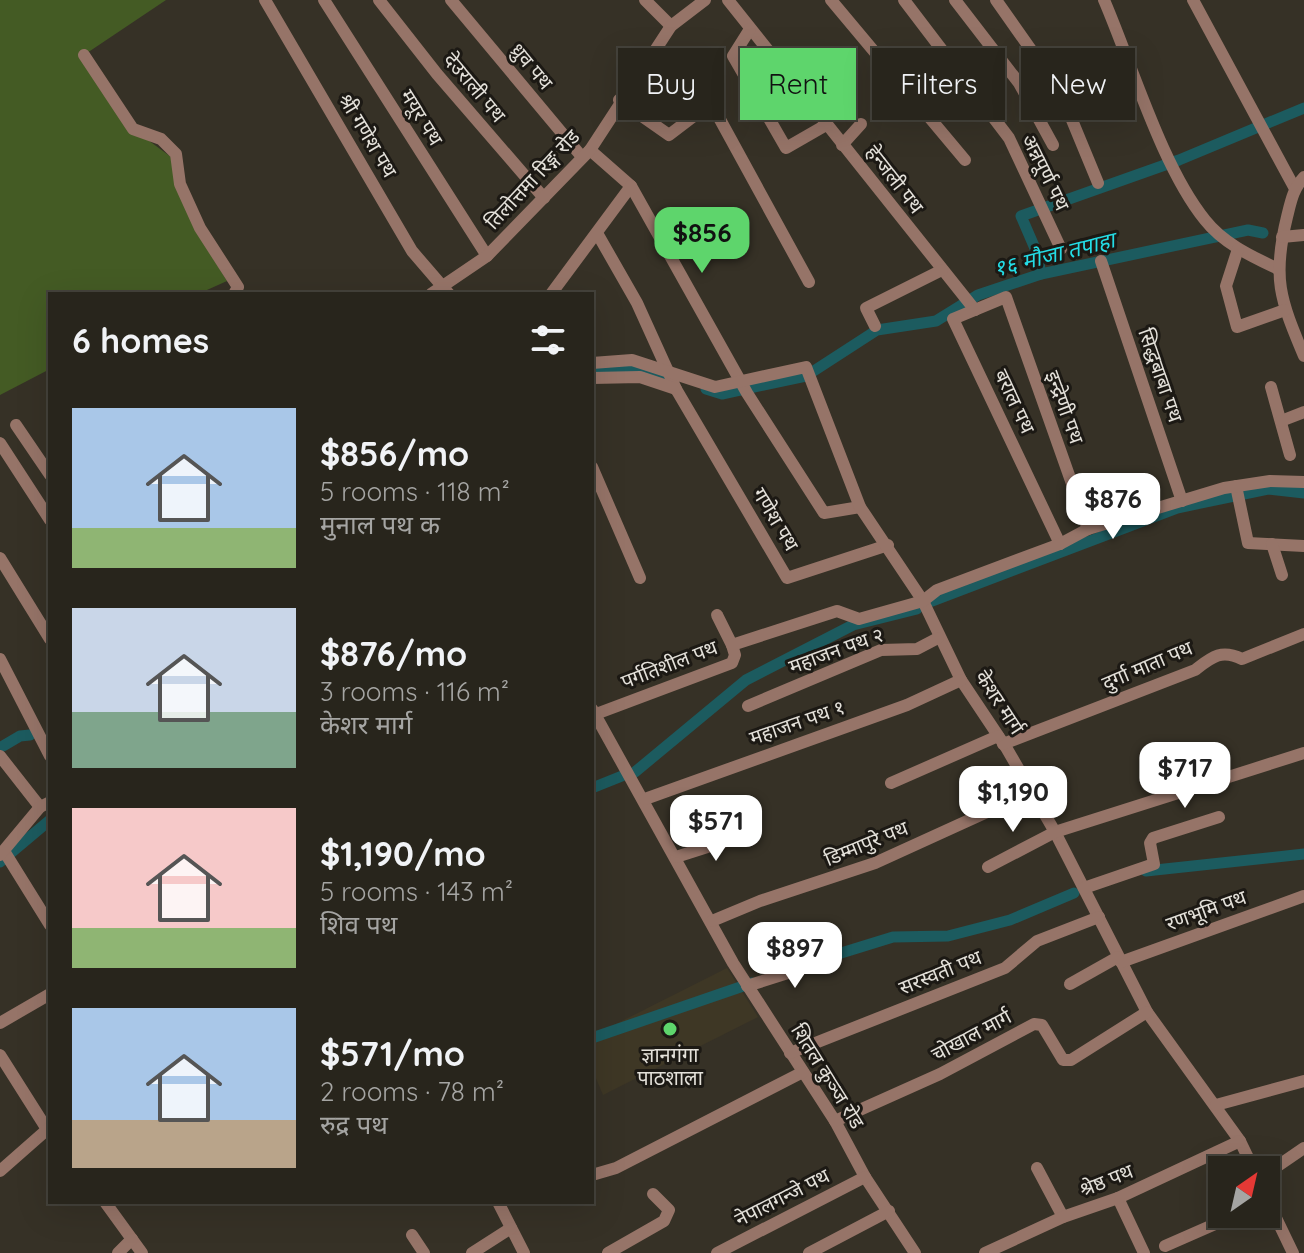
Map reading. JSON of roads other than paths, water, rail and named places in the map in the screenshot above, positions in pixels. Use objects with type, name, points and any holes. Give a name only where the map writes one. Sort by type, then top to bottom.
[{"type":"street","name":"श्री गणेश पथ","points":[[265,0],[412,251],[446,290]]},
{"type":"street","name":"मयूर पथ","points":[[324,0],[487,256]]},
{"type":"street","name":"देउराली पथ","points":[[379,0],[437,74],[544,198]]},
{"type":"street","name":"ध्रुव पथ","points":[[451,0],[586,154],[631,186],[743,386]]},
{"type":"street","points":[[645,0],[671,26]]},
{"type":"street","name":"तिलोत्तमा रिङ्ग रोड","points":[[656,48],[671,26],[705,0]]},
{"type":"street","name":"हेन्जली पथ","points":[[728,0],[969,302]]},
{"type":"street","points":[[831,0],[965,160]]},
{"type":"street","name":"अन्नपूर्ण पथ","points":[[904,0],[1009,138],[1061,249]]},
{"type":"street","points":[[955,0],[1019,83],[1053,145]]},
{"type":"street","points":[[996,0],[1060,91],[1098,183]]},
{"type":"street","points":[[1104,0],[1176,174],[1206,222],[1238,249],[1276,268]]},
{"type":"street","points":[[1193,0],[1294,187]]},
{"type":"street","points":[[750,29],[733,56],[786,148],[826,125]]},
{"type":"street","points":[[84,55],[133,129],[161,139],[176,154],[180,184],[200,228],[238,287],[235,292]]},
{"type":"street","name":"तिलोत्तमा रिङ्ग रोड","points":[[446,290],[487,256],[586,154],[618,102]]},
{"type":"street","points":[[648,120],[669,135],[689,120]]},
{"type":"street","points":[[720,120],[809,282]]},
{"type":"street","points":[[842,145],[861,124]]},
{"type":"street","points":[[1304,177],[1294,187],[1276,268],[1285,310],[1304,356]]},
{"type":"street","points":[[558,290],[631,186]]},
{"type":"street","points":[[597,233],[637,303],[676,389]]},
{"type":"street","points":[[1282,237],[1304,235]]},
{"type":"street","points":[[1238,249],[1226,286],[1237,327],[1285,310]]},
{"type":"street","name":"सिद्धबाबा पथ","points":[[1101,261],[1182,501]]},
{"type":"street","points":[[875,326],[866,308],[942,270]]},
{"type":"street","name":"इन्द्रेणी पथ","points":[[969,302],[1006,297],[1088,529]]},
{"type":"street","name":"बराल पथ","points":[[969,302],[953,319],[1060,544]]},
{"type":"street","points":[[596,363],[632,360],[665,368],[715,387],[743,386],[808,373],[860,507],[923,601],[937,590],[1060,544],[1088,529],[1182,501],[1237,493],[1270,481],[1304,482]]},
{"type":"street","points":[[594,378],[640,377],[676,389]]},
{"type":"street","name":"गणेश पथ","points":[[743,386],[824,513],[860,507]]},
{"type":"street","points":[[1271,387],[1290,455]]},
{"type":"street","name":"गणेश पथ","points":[[676,389],[787,578],[888,545]]},
{"type":"street","points":[[1281,421],[1304,412]]},
{"type":"street","points":[[16,425],[48,472]]},
{"type":"street","points":[[0,443],[48,517]]},
{"type":"street","points":[[594,472],[640,578]]},
{"type":"street","points":[[1237,493],[1248,543],[1304,546]]},
{"type":"street","points":[[1272,544],[1282,575]]},
{"type":"street","points":[[0,558],[48,636]]},
{"type":"street","name":"केशर मार्ग","points":[[923,601],[938,638],[961,680],[1001,740],[1055,832],[1147,1012],[1216,1105],[1247,1156]]},
{"type":"street","name":"पर्गतिशील पथ","points":[[594,711],[732,663],[735,655],[732,645],[837,611],[859,619],[923,601]]},
{"type":"street","points":[[717,615],[732,645]]},
{"type":"street","name":"दुर्गा माता पथ","points":[[891,783],[1195,670],[1216,654],[1230,653],[1242,659],[1304,634]]},
{"type":"street","name":"महाजन पथ २","points":[[748,706],[881,650],[917,649],[938,638]]},
{"type":"street","points":[[0,659],[48,752]]},
{"type":"street","name":"महाजन पथ १","points":[[645,799],[907,705],[961,680]]},
{"type":"street","name":"शितल कुञ्ज रोड","points":[[594,713],[645,799],[733,963],[835,1121],[865,1177],[915,1253]]},
{"type":"street","points":[[988,867],[1055,832],[1304,753]]},
{"type":"street","points":[[0,756],[45,804],[2,853],[48,919]]},
{"type":"street","name":"डिम्मापुरे पथ","points":[[712,921],[760,901],[875,863],[1031,792]]},
{"type":"street","points":[[1084,888],[1154,864],[1150,843],[1153,838],[1219,817]]},
{"type":"street","points":[[676,857],[745,835]]},
{"type":"street","name":"रणभूमि पथ","points":[[1070,984],[1120,960],[1304,896]]},
{"type":"street","name":"सरस्वती पथ","points":[[790,1053],[1005,968],[1037,941],[1099,917]]},
{"type":"street","points":[[747,986],[832,959]]},
{"type":"street","points":[[0,1023],[48,995]]},
{"type":"street","name":"चोखाल मार्ग","points":[[835,1121],[940,1074],[1034,1024],[1042,1025],[1063,1060],[1071,1060],[1147,1012]]},
{"type":"street","points":[[0,1055],[48,1128]]},
{"type":"street","points":[[594,1174],[616,1168],[803,1072]]},
{"type":"street","points":[[1216,1105],[1304,1081]]},
{"type":"street","points":[[0,1171],[48,1131]]},
{"type":"street","name":"श्रेष्ठ पथ","points":[[985,1253],[1063,1217],[1118,1198],[1240,1141]]},
{"type":"street","points":[[1280,1164],[1304,1148]]},
{"type":"street","points":[[1037,1168],[1063,1217]]},
{"type":"street","name":"नेपालगन्जे पथ","points":[[717,1253],[865,1177]]},
{"type":"street","points":[[608,1253],[664,1221],[669,1210],[653,1194]]},
{"type":"street","points":[[1118,1198],[1144,1253]]},
{"type":"street","points":[[107,1204],[142,1253]]},
{"type":"street","points":[[499,1204],[524,1253]]},
{"type":"street","points":[[809,1253],[889,1211]]},
{"type":"street","points":[[1280,1226],[1293,1253]]},
{"type":"street","points":[[1165,1246],[1208,1227]]},
{"type":"street","points":[[472,1253],[511,1228]]},
{"type":"street","points":[[412,1235],[424,1253]]},
{"type":"street","points":[[118,1253],[132,1239]]},
{"type":"waterway","points":[[1041,274],[1037,253],[1021,216],[1179,160],[1304,108]]},
{"type":"waterway","name":"१६ मौजा तपाहा","points":[[706,389],[722,394],[806,376],[877,330],[936,321],[978,295],[1041,274],[1248,230],[1263,233]]},
{"type":"waterway","name":"१६ मौजा तपाहा","points":[[594,371],[640,369],[674,380]]},
{"type":"waterway","points":[[932,601],[1177,508],[1268,489],[1304,493]]},
{"type":"waterway","points":[[635,772],[746,680],[853,625],[917,609]]},
{"type":"waterway","points":[[3,746],[20,736],[30,735]]},
{"type":"waterway","points":[[594,787],[622,776]]},
{"type":"waterway","name":"१६ मौजा तपाहा","points":[[0,862],[48,822]]},
{"type":"waterway","points":[[1146,871],[1304,854]]},
{"type":"waterway","points":[[825,958],[893,937],[948,936],[1010,920],[1074,893]]},
{"type":"waterway","points":[[594,1037],[752,983]]},
{"type":"place","name":"ज्ञानगंगा पाठशाला","points":[[670,1029]]}]
